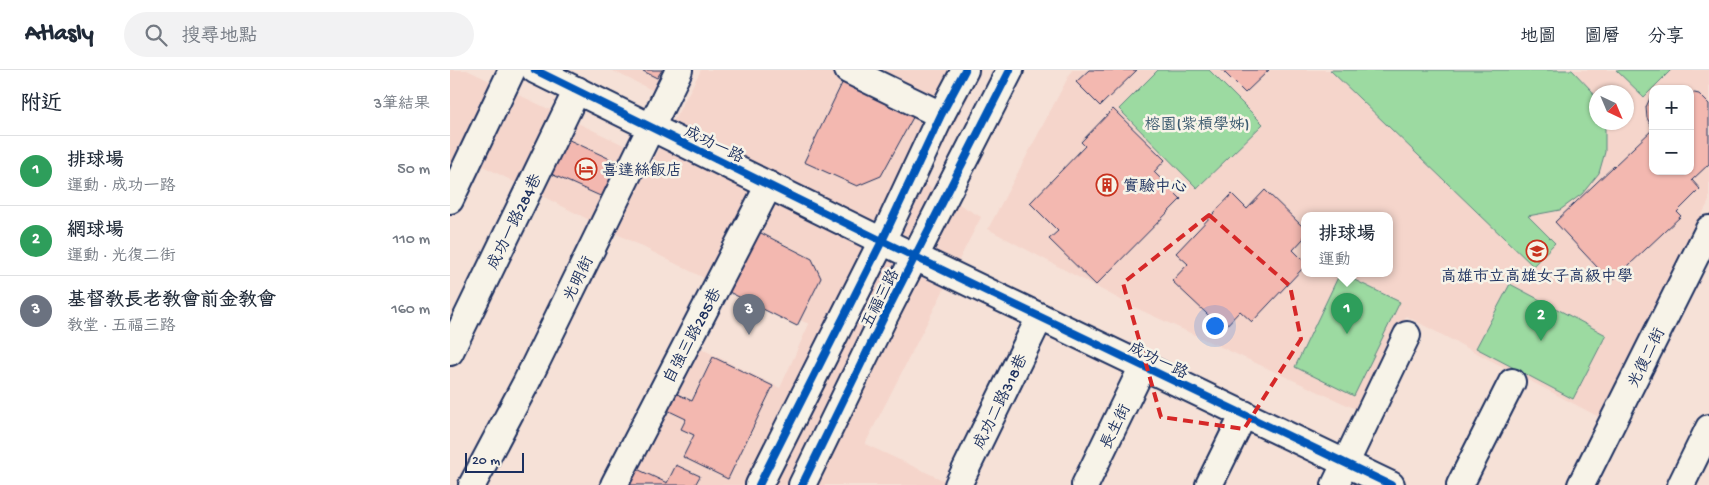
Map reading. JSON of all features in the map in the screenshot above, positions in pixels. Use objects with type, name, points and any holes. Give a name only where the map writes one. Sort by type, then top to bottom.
[{"type":"street","points":[[450,200],[512,70]]},
{"type":"street","name":"成功一路","points":[[537,70],[882,241],[1244,414],[1340,474],[1392,485]]},
{"type":"street","name":"光明街","points":[[472,485],[526,383],[679,70]]},
{"type":"street","points":[[848,70],[941,115]]},
{"type":"street","name":"五福三路","points":[[759,485],[882,241],[941,115],[965,70]]},
{"type":"street","name":"五福三路","points":[[802,485],[1010,70]]},
{"type":"street","name":"成功一路284巷","points":[[450,352],[576,90]]},
{"type":"street","name":"自強三路285巷","points":[[614,485],[769,185]]},
{"type":"street","name":"光復二街","points":[[1582,485],[1709,229]]},
{"type":"street","name":"成功二路318巷","points":[[958,485],[1040,316]]},
{"type":"street","points":[[1340,474],[1407,335]]},
{"type":"street","name":"長生街","points":[[1085,485],[1143,366]]},
{"type":"street","points":[[1460,485],[1512,382]]},
{"type":"street","points":[[1210,485],[1244,414]]},
{"type":"street","points":[[1681,485],[1709,428]]},
{"type":"highlighted area","points":[[1209,215],[1290,286],[1301,339],[1244,429],[1161,417],[1123,283]]},
{"type":"shaded area","points":[[450,70],[467,70],[653,159],[701,70],[982,70],[924,184],[981,217],[865,444],[945,481],[943,485],[617,485],[694,345],[780,388],[809,324],[708,280],[457,153],[450,166]]},
{"type":"shaded area","points":[[611,70],[667,70],[656,92]]},
{"type":"shaded area","name":"高雄市立高雄女子高級中學","points":[[1072,70],[1709,70],[1709,201],[1599,417],[1406,316],[1358,410],[1136,308],[988,229]]},
{"type":"green space","name":"榕園(紫槓學姊)","points":[[1158,70],[1209,70],[1263,124],[1197,188],[1119,109]]},
{"type":"green space","points":[[1330,70],[1572,70],[1589,88],[1589,130],[1605,130],[1605,152],[1599,173],[1582,194],[1560,210],[1528,216],[1555,243],[1533,266]]},
{"type":"green space","points":[[1616,70],[1671,70],[1656,85],[1649,85],[1649,92],[1644,97],[1634,87],[1634,85],[1632,85]]},
{"type":"green space","points":[[1338,277],[1348,277],[1400,302],[1354,396],[1295,367]]},
{"type":"green space","points":[[1510,284],[1606,335],[1573,399],[1476,348]]},
{"type":"building","points":[[641,70],[662,70],[657,78]]},
{"type":"building","points":[[1089,70],[1137,70],[1100,106],[1076,82]]},
{"type":"building","points":[[1222,70],[1269,70],[1245,93]]},
{"type":"building","points":[[846,75],[917,110],[881,176],[857,186],[804,162]]},
{"type":"building","points":[[1694,93],[1699,94],[1709,104],[1709,164],[1692,180],[1700,189],[1677,212],[1681,216],[1611,282],[1555,222],[1649,133],[1649,175],[1694,175]]},
{"type":"building","points":[[1649,100],[1649,122],[1647,118],[1646,107]]},
{"type":"building","name":"實驗中心","points":[[1113,109],[1165,160],[1154,172],[1181,199],[1096,285],[1049,239],[1058,231],[1030,203],[1085,146],[1081,142]]},
{"type":"building","name":"喜達絲飯店","points":[[565,138],[623,165],[607,199],[549,173]]},
{"type":"building","points":[[1265,190],[1301,225],[1301,241],[1293,250],[1301,258],[1301,270],[1252,322],[1240,311],[1223,329],[1172,281],[1188,264],[1176,253],[1232,194],[1247,209]]},
{"type":"building","points":[[759,232],[812,259],[821,278],[797,326],[729,292]]},
{"type":"building","points":[[713,357],[773,386],[728,479],[683,457],[694,435],[681,429],[686,419],[665,409],[673,392],[692,401]]},
{"type":"building","points":[[676,465],[700,476],[695,485],[630,485],[637,469],[667,483]]},
{"type":"cycle path","points":[[535,70],[882,241],[1391,485]]},
{"type":"cycle path","points":[[759,485],[882,241],[941,115],[965,70]]},
{"type":"cycle path","points":[[802,485],[882,321],[1010,70]]},
{"type":"place","name":"喜達絲飯店","points":[[586,169]]},
{"type":"place","name":"實驗中心","points":[[1107,185]]},
{"type":"place","name":"高雄市立高雄女子高級中學","points":[[1537,251]]},
{"type":"place","name":"排球場","points":[[1347,334]]},
{"type":"place","name":"基督教長老教會前金教會","points":[[749,335]]},
{"type":"place","name":"網球場","points":[[1541,341]]}]
